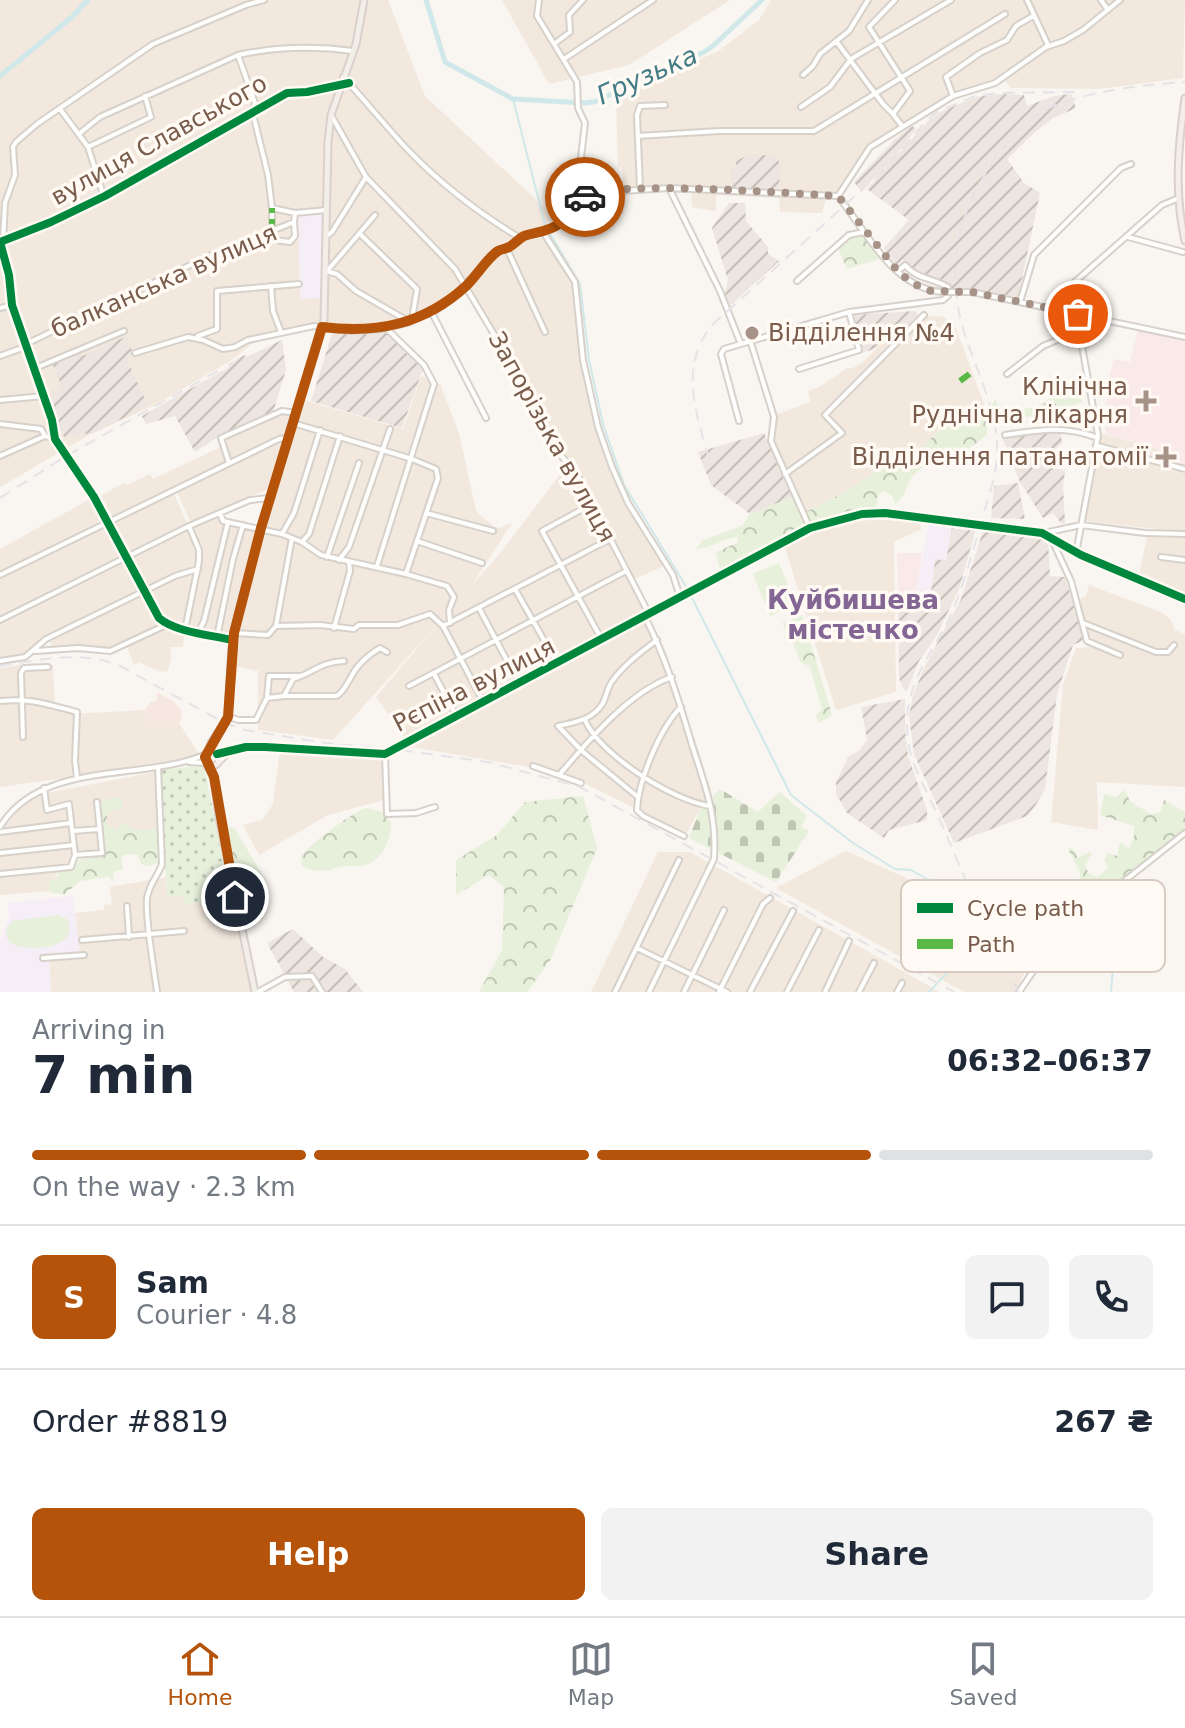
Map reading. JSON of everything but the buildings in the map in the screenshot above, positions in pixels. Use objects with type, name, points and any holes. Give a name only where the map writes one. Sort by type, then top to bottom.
[{"type":"main road","points":[[206,764],[228,717],[232,640],[261,528],[322,327],[331,115],[353,51],[364,0]]},
{"type":"main road","points":[[1185,98],[1179,142],[1179,198],[1185,241]]},
{"type":"main road","points":[[212,753],[218,763],[214,777],[219,818],[256,992]]},
{"type":"main road","points":[[206,764],[218,763]]},
{"type":"main road","points":[[206,764],[214,777]]},
{"type":"street","points":[[166,625],[159,618],[109,522],[55,439],[44,396],[12,305],[2,242],[5,203],[15,175],[14,144],[153,44],[264,0]]},
{"type":"street","points":[[539,0],[537,16],[577,82],[578,103],[585,123],[580,166],[585,196]]},
{"type":"street","points":[[554,44],[570,32],[569,15],[583,0]]},
{"type":"street","points":[[564,59],[653,0]]},
{"type":"street","points":[[803,75],[820,54],[849,31],[868,0]]},
{"type":"street","points":[[893,114],[910,94],[902,76],[869,27],[895,0]]},
{"type":"street","points":[[801,107],[830,87],[851,59],[951,0]]},
{"type":"street","points":[[1027,0],[1048,45]]},
{"type":"street","points":[[1101,0],[1108,10]]},
{"type":"street","points":[[838,196],[870,147],[953,96],[995,83],[1048,45],[1064,41],[1083,30],[1120,0]]},
{"type":"street","points":[[638,136],[794,130],[807,133],[1005,14]]},
{"type":"street","points":[[953,96],[946,77],[980,53],[1007,40],[1016,26],[1033,16]]},
{"type":"street","points":[[836,41],[902,126]]},
{"type":"street","points":[[80,133],[100,117],[238,55],[257,51],[329,48],[353,51]]},
{"type":"street","points":[[238,55],[255,103],[253,114],[268,175],[272,231]]},
{"type":"street","points":[[342,80],[349,83],[436,176],[521,237]]},
{"type":"street","name":"вулиця Славського","points":[[2,242],[104,197],[287,93],[307,92],[342,80]]},
{"type":"street","points":[[88,147],[151,117],[145,96]]},
{"type":"street","points":[[640,189],[637,115],[640,106],[665,105]]},
{"type":"street","points":[[60,109],[88,147],[104,197]]},
{"type":"street","name":"Запорізька вулиця","points":[[331,115],[366,177],[455,269],[467,286],[507,356],[529,407],[579,478],[627,571],[672,677],[707,788],[714,816],[715,849],[714,859],[649,992]]},
{"type":"street","points":[[1020,302],[1034,255],[1121,168],[1131,164]]},
{"type":"street","points":[[327,236],[366,177]]},
{"type":"street","points":[[195,337],[223,349],[281,332],[322,327],[351,331],[386,328],[411,321],[432,313],[467,286],[500,249],[507,249],[521,237],[554,226],[585,196],[596,192],[669,188],[838,196]]},
{"type":"street","points":[[669,188],[720,291],[740,343]]},
{"type":"street","points":[[838,196],[898,271],[920,287],[943,292],[972,292],[1185,337]]},
{"type":"street","points":[[1069,287],[1162,205],[1179,198]]},
{"type":"street","points":[[272,208],[295,213],[327,210]]},
{"type":"street","name":"балканська вулиця","points":[[0,356],[207,257],[294,222],[295,213]]},
{"type":"street","points":[[326,271],[333,267],[375,215]]},
{"type":"street","points":[[257,237],[290,242],[295,236],[294,222]]},
{"type":"street","points":[[545,231],[575,282],[583,360],[598,427],[612,467],[628,503],[673,575],[680,597]]},
{"type":"street","points":[[797,281],[849,235],[864,232]]},
{"type":"street","points":[[360,234],[417,289],[411,321]]},
{"type":"street","points":[[1128,237],[1183,252]]},
{"type":"street","points":[[507,249],[545,332]]},
{"type":"street","points":[[739,421],[721,354],[724,349],[849,312],[943,300],[948,296],[948,287],[938,281],[911,272],[905,265],[898,271]]},
{"type":"street","points":[[326,271],[337,274],[380,307],[411,321]]},
{"type":"street","points":[[135,353],[217,329],[217,291],[299,284]]},
{"type":"street","points":[[271,286],[273,311],[281,332]]},
{"type":"street","points":[[0,308],[12,305]]},
{"type":"street","points":[[799,369],[859,350],[849,312]]},
{"type":"street","points":[[432,313],[486,418]]},
{"type":"street","points":[[1076,553],[1098,446],[1078,314]]},
{"type":"street","points":[[785,474],[842,433],[825,415],[924,315]]},
{"type":"street","points":[[377,567],[434,384],[424,365],[386,328]]},
{"type":"street","points":[[33,369],[124,331]]},
{"type":"street","points":[[1007,374],[1043,346],[1079,331]]},
{"type":"street","points":[[750,340],[774,417],[771,441],[810,528]]},
{"type":"street","points":[[0,400],[44,396]]},
{"type":"street","points":[[229,463],[221,438],[282,411],[296,413]]},
{"type":"street","points":[[293,423],[436,469],[438,478],[406,574]]},
{"type":"street","points":[[0,424],[41,429],[45,436]]},
{"type":"street","points":[[1005,435],[1053,428],[1098,438]]},
{"type":"street","points":[[339,560],[349,547],[390,429]]},
{"type":"street","points":[[282,534],[294,513],[320,430]]},
{"type":"street","points":[[0,456],[45,436],[55,439]]},
{"type":"street","points":[[302,542],[309,534],[340,436]]},
{"type":"street","points":[[0,575],[279,439],[288,438]]},
{"type":"street","points":[[1098,446],[1185,469]]},
{"type":"street","points":[[327,557],[359,463]]},
{"type":"street","points":[[0,620],[189,526],[250,500],[270,498]]},
{"type":"street","points":[[592,504],[542,531],[602,640]]},
{"type":"street","points":[[220,513],[223,521],[292,537],[327,557],[447,586],[454,597],[449,610],[450,623]]},
{"type":"street","points":[[426,513],[493,531]]},
{"type":"street","name":"Рєпіна вулиця","points":[[0,829],[11,811],[25,799],[44,788],[77,779],[182,763],[212,753],[265,747],[385,754],[810,528],[862,514],[885,513],[1042,533]]},
{"type":"street","points":[[198,633],[204,621],[228,522]]},
{"type":"street","points":[[217,637],[243,525]]},
{"type":"street","points":[[1042,533],[1081,525],[1145,533],[1185,534]]},
{"type":"street","points":[[185,630],[199,550],[189,526]]},
{"type":"street","points":[[1042,533],[1076,553],[1185,599]]},
{"type":"street","points":[[234,633],[268,635],[276,626],[292,537]]},
{"type":"street","points":[[1051,538],[1071,581],[1090,644],[1120,655]]},
{"type":"street","points":[[443,626],[610,539]]},
{"type":"street","points":[[417,541],[482,563]]},
{"type":"street","points":[[1161,557],[1185,560]]},
{"type":"street","points":[[334,628],[350,571],[349,562]]},
{"type":"street","points":[[0,661],[25,657],[46,639],[175,576],[198,569]]},
{"type":"street","points":[[409,686],[627,571]]},
{"type":"street","points":[[515,589],[557,664]]},
{"type":"street","points":[[479,608],[520,684]]},
{"type":"street","points":[[276,626],[320,625],[334,628],[398,625],[430,614],[443,626],[484,703]]},
{"type":"street","points":[[1083,623],[1156,652],[1168,652],[1174,645]]},
{"type":"street","points":[[32,651],[78,648],[110,651],[166,625],[232,640]]},
{"type":"street","points":[[638,797],[581,750],[558,726],[585,720],[603,703],[608,687],[616,676],[657,640]]},
{"type":"street","points":[[267,698],[337,696],[372,653],[380,648],[387,652]]},
{"type":"street","points":[[284,696],[293,679],[319,665],[344,661]]},
{"type":"street","points":[[23,737],[21,673],[24,668],[48,667]]},
{"type":"street","points":[[434,674],[457,717]]},
{"type":"street","points":[[228,717],[256,720],[267,698],[269,676],[305,675]]},
{"type":"street","points":[[560,774],[594,736],[635,699],[662,680],[672,677]]},
{"type":"street","points":[[0,701],[45,701],[77,712],[77,779]]},
{"type":"street","points":[[681,707],[661,738],[644,776],[637,810],[684,836]]},
{"type":"street","points":[[585,720],[594,736],[644,776],[685,798],[710,806]]},
{"type":"street","points":[[218,763],[234,750]]},
{"type":"street","points":[[385,754],[387,814],[416,813],[435,807]]},
{"type":"street","points":[[182,763],[206,764]]},
{"type":"street","points":[[533,766],[581,783]]},
{"type":"street","points":[[157,992],[147,898],[162,864],[158,767]]},
{"type":"street","points":[[0,874],[71,867],[75,855],[69,804],[47,810],[44,788]]},
{"type":"street","points":[[75,855],[102,853],[97,802]]},
{"type":"street","points":[[0,829],[71,823]]},
{"type":"street","points":[[72,831],[100,829]]},
{"type":"street","points":[[1125,880],[1185,833]]},
{"type":"street","points":[[0,853],[74,845]]},
{"type":"street","points":[[615,992],[679,860]]},
{"type":"street","points":[[720,990],[763,904],[770,898]]},
{"type":"street","points":[[127,906],[129,937]]},
{"type":"street","points":[[684,992],[724,910]]},
{"type":"street","points":[[750,992],[793,911]]},
{"type":"street","points":[[787,992],[819,930]]},
{"type":"street","points":[[82,940],[184,931]]},
{"type":"street","points":[[825,992],[849,941]]},
{"type":"street","points":[[637,948],[727,992]]},
{"type":"street","points":[[43,958],[84,955]]},
{"type":"street","points":[[859,992],[874,963]]},
{"type":"street","points":[[1019,992],[1031,972]]},
{"type":"street","points":[[256,992],[285,977],[312,976],[322,992]]},
{"type":"street","points":[[897,992],[902,983]]},
{"type":"shaded area","points":[[0,0],[388,0],[425,96],[557,219],[510,240],[447,301],[432,310],[384,327],[316,325],[266,333],[230,361],[155,405],[93,433],[0,487]]},
{"type":"shaded area","points":[[502,0],[730,0],[629,65],[549,84]]},
{"type":"shaded area","points":[[771,0],[1185,0],[1183,78],[1099,89],[1011,88],[1002,76],[955,93],[868,146],[837,199],[826,199],[822,213],[780,212],[779,198],[716,195],[716,211],[692,207],[691,186],[623,188],[622,167],[618,167],[616,99],[720,50],[759,20]]},
{"type":"shaded area","points":[[1071,94],[1076,108],[1053,118],[1007,159],[1024,183],[1040,193],[1018,298],[984,290],[950,289],[948,282],[917,273],[903,260],[896,265],[884,248],[909,220],[867,189],[927,122],[940,112],[976,97],[1024,95],[1027,106],[1054,96]]},
{"type":"shaded area","points":[[912,126],[916,129],[892,161],[861,191],[854,182],[896,138]]},
{"type":"shaded area","points":[[750,154],[776,156],[780,164],[779,189],[731,187],[730,171],[736,168],[736,161]]},
{"type":"shaded area","points":[[729,203],[745,203],[746,221],[768,247],[768,254],[779,261],[730,306],[725,294],[728,280],[712,228]]},
{"type":"shaded area","points":[[324,214],[322,298],[300,299],[298,216]]},
{"type":"shaded area","points":[[545,239],[572,284],[581,364],[596,429],[610,469],[645,537],[664,566],[634,579],[611,537],[597,502],[549,435],[470,286],[487,270],[489,263],[503,253],[521,241]]},
{"type":"shaded area","points":[[915,311],[919,316],[898,337],[892,333],[876,348],[862,353],[854,315]]},
{"type":"shaded area","points":[[924,315],[944,317],[954,323],[987,412],[977,418],[943,425],[922,448],[899,464],[892,461],[849,490],[803,513],[771,441],[778,414],[810,402],[808,391],[864,361],[893,332],[900,340]]},
{"type":"shaded area","name":"Клінічна Руднічна лікарня","points":[[1138,330],[1185,339],[1185,466],[1155,458],[1158,450],[1152,447],[1106,434],[1108,381],[1114,359],[1130,362]]},
{"type":"shaded area","points":[[333,331],[385,332],[424,366],[402,428],[311,401]]},
{"type":"shaded area","points":[[127,336],[132,351],[127,360],[148,406],[93,433],[64,437],[47,394],[63,389],[52,363],[75,352],[83,356]]},
{"type":"shaded area","points":[[282,340],[286,370],[273,412],[218,437],[195,452],[175,416],[146,424],[142,416],[229,367],[228,364]]},
{"type":"shaded area","points":[[421,376],[440,384],[459,433],[476,511],[499,528],[512,523],[472,585],[565,468],[577,480],[665,649],[711,789],[686,834],[564,773],[412,747],[376,697],[441,620],[333,740],[258,730],[258,671],[236,666],[241,628],[264,532],[304,400],[403,429]]},
{"type":"shaded area","points":[[282,411],[292,413],[284,437],[229,463],[221,438]]},
{"type":"shaded area","points":[[1060,430],[1062,443],[1054,450],[1059,463],[1054,465],[1055,469],[1065,470],[1065,523],[1062,524],[1053,513],[1043,518],[1020,482],[1002,437]]},
{"type":"shaded area","points":[[764,433],[793,497],[750,514],[711,485],[698,452]]},
{"type":"shaded area","points":[[1100,433],[1152,447],[1158,450],[1155,462],[1185,470],[1185,532],[1084,521]]},
{"type":"shaded area","points":[[283,440],[268,489],[191,523],[177,492]]},
{"type":"shaded area","points":[[221,447],[227,462],[113,517],[101,496],[123,483],[127,485],[150,474],[153,479]]},
{"type":"shaded area","points":[[1018,483],[1025,519],[991,518],[994,486]]},
{"type":"shaded area","points":[[173,491],[188,526],[127,557],[144,592],[166,625],[110,651],[53,649],[48,638],[25,656],[0,661],[0,549],[94,497],[109,522]]},
{"type":"shaded area","points":[[220,515],[226,523],[219,542],[201,629],[187,627],[198,572],[185,627],[162,618],[148,591],[156,586],[148,590],[133,557],[188,529],[198,551],[198,570],[200,551],[190,527]]},
{"type":"shaded area","name":"Куйбишева містечко","points":[[874,516],[919,520],[921,529],[894,542],[896,692],[836,710],[785,548],[809,533]]},
{"type":"shaded area","points":[[929,522],[952,525],[946,560],[935,559],[930,600],[915,597]]},
{"type":"shaded area","points":[[229,524],[256,529],[231,635],[204,630],[222,543]]},
{"type":"shaded area","points":[[952,525],[976,529],[959,589],[937,635],[919,661],[907,691],[899,678],[898,596],[930,599],[935,559],[946,560]]},
{"type":"shaded area","points":[[983,531],[1027,535],[1048,541],[1050,576],[1065,577],[1084,640],[1073,645],[1057,694],[1045,790],[1035,806],[1027,816],[954,843],[914,754],[909,716],[913,695],[926,664],[961,599]]},
{"type":"shaded area","points":[[1147,537],[1185,538],[1185,594],[1139,575]]},
{"type":"shaded area","points":[[897,553],[922,553],[915,597],[898,596]]},
{"type":"shaded area","points":[[1089,585],[1161,612],[1171,620],[1175,630],[1185,634],[1185,787],[1097,782],[1098,830],[1051,822],[1063,684],[1076,648],[1089,647],[1081,598],[1086,596]]},
{"type":"shaded area","points":[[172,626],[184,633],[183,647],[170,647],[168,671],[160,672],[139,662],[134,665],[127,647]]},
{"type":"shaded area","points":[[33,663],[53,666],[55,707],[71,714],[145,710],[146,725],[179,723],[199,754],[142,767],[0,787],[0,668]]},
{"type":"shaded area","points":[[157,692],[181,709],[179,723],[146,725],[145,710],[150,702],[157,700]]},
{"type":"shaded area","points":[[905,699],[908,756],[927,810],[927,820],[889,830],[884,838],[847,813],[836,794],[836,782],[848,757],[860,750],[867,739],[861,707]]},
{"type":"shaded area","points":[[280,751],[383,758],[384,800],[328,815],[259,855],[243,825],[262,820],[273,804]]},
{"type":"shaded area","points":[[155,772],[158,829],[99,836],[100,851],[73,855],[70,865],[59,866],[51,891],[0,895],[0,833],[23,804],[42,794]]},
{"type":"shaded area","points":[[846,851],[911,880],[901,880],[901,957],[776,888]]},
{"type":"shaded area","points":[[658,852],[690,852],[940,992],[591,992]]},
{"type":"shaded area","points":[[166,877],[167,897],[182,895],[186,905],[229,894],[251,992],[51,992],[49,957],[79,953],[75,913],[104,910],[104,905],[112,904],[110,887]]},
{"type":"shaded area","points":[[73,896],[80,953],[49,957],[51,992],[0,992],[0,940],[9,918],[8,903]]},
{"type":"shaded area","points":[[293,929],[323,957],[345,969],[363,992],[294,992],[267,943]]},
{"type":"shaded area","points":[[928,972],[1025,972],[1016,992],[964,992]]},
{"type":"green space","points":[[863,234],[882,258],[847,269],[838,248],[851,237]]},
{"type":"green space","points":[[1076,385],[1083,402],[1039,416],[1002,418],[997,424],[992,405],[995,399],[999,406],[1031,408],[1053,396],[1061,387],[1066,391]]},
{"type":"green space","points":[[987,412],[987,435],[965,452],[939,463],[934,460],[923,467],[895,504],[892,496],[885,491],[879,494],[876,508],[852,510],[814,522],[807,519],[804,513],[849,490],[892,461],[900,464],[922,448],[943,425],[977,418]]},
{"type":"green space","points":[[793,497],[807,526],[720,571],[716,552],[737,543],[738,537],[696,549],[703,540],[742,526],[750,514]]},
{"type":"green space","points":[[779,563],[796,605],[770,616],[753,574]]},
{"type":"green space","points":[[802,615],[832,715],[819,723],[816,715],[822,710],[810,667],[800,661],[782,623]]},
{"type":"green space","points":[[204,765],[229,894],[186,905],[182,895],[167,897],[160,770]]},
{"type":"green space","points":[[720,789],[758,812],[780,792],[807,816],[801,827],[809,831],[776,882],[689,838],[700,810]]},
{"type":"green space","points":[[1124,790],[1131,802],[1151,814],[1161,812],[1164,800],[1185,812],[1185,829],[1119,880],[1080,880],[1080,872],[1068,849],[1072,848],[1078,858],[1089,852],[1092,854],[1085,865],[1089,874],[1098,877],[1108,868],[1104,861],[1108,853],[1117,856],[1120,842],[1129,848],[1134,838],[1134,826],[1100,815],[1104,794],[1116,797]]},
{"type":"green space","points":[[583,796],[597,848],[551,959],[527,992],[479,992],[502,950],[504,887],[489,875],[456,895],[456,860],[497,835],[525,802]]},
{"type":"green space","points":[[118,797],[123,803],[122,808],[108,812],[106,823],[116,831],[122,822],[133,830],[158,829],[158,863],[150,866],[141,864],[138,854],[123,855],[123,869],[113,872],[114,882],[108,877],[80,881],[65,894],[50,893],[49,882],[56,878],[60,870],[75,868],[79,860],[101,856],[105,852],[99,804]]},
{"type":"green space","points":[[366,808],[382,812],[391,823],[388,842],[377,859],[363,866],[324,870],[302,866],[301,856],[313,844]]},
{"type":"green space","points":[[230,827],[235,829],[268,884],[250,892],[248,898],[253,915],[247,922],[243,919],[225,832]]},
{"type":"green space","points":[[57,915],[67,919],[70,929],[59,943],[36,948],[8,941],[6,930],[12,921]]},
{"type":"waterway","name":"Грузька","points":[[0,76],[72,17],[88,0]]},
{"type":"waterway","name":"Грузька","points":[[426,0],[445,62],[513,99],[585,103],[594,102],[704,52],[762,0]]},
{"type":"waterway","points":[[513,99],[545,225],[580,284],[589,360],[603,424],[624,485],[687,588],[791,795],[853,843],[895,869],[911,870],[930,880]]},
{"type":"waterway","points":[[929,992],[948,972]]},
{"type":"waterway","points":[[1111,992],[1113,972]]},
{"type":"railway","points":[[966,880],[918,773],[907,733],[914,685],[957,598],[996,464],[997,439],[990,404],[958,307],[958,243],[965,216],[993,162],[1034,117],[1063,102],[1097,93],[1185,82]]},
{"type":"railway","points":[[709,459],[695,408],[693,375],[695,358],[711,326],[886,168],[937,112],[975,96],[1075,92]]},
{"type":"railway","points":[[0,498],[66,456],[225,367]]},
{"type":"railway","points":[[0,666],[74,657],[103,660],[118,665],[225,723],[245,730],[324,743],[488,762],[580,787],[901,963]]},
{"type":"railway","points":[[918,972],[954,992]]},
{"type":"railway","points":[[1008,972],[1019,992]]},
{"type":"marked path","points":[[272,208],[272,231]]},
{"type":"marked path","points":[[1069,287],[1072,313]]},
{"type":"marked path","points":[[960,381],[972,372]]},
{"type":"cycle path","points":[[232,640],[183,630],[159,618],[94,497],[55,439],[52,420],[12,305],[9,275],[0,242],[105,196],[287,93],[349,83]]},
{"type":"cycle path","points":[[217,754],[246,747],[385,754],[810,528],[862,514],[885,513],[1042,533],[1081,555],[1185,599]]},
{"type":"way so far","points":[[585,197],[596,192],[669,188],[838,196],[900,274],[920,287],[931,291],[972,292],[1078,314]]},
{"type":"place","name":"Відділення №4","points":[[752,333]]},
{"type":"place","name":"Клінічна Руднічна лікарня","points":[[1146,401]]},
{"type":"place","name":"Відділення патанатомії","points":[[1166,457]]},
{"type":"district","name":"Куйбишева містечко","points":[[853,615]]},
{"type":"route","points":[[235,897],[214,777],[204,760],[228,717],[232,644],[252,557],[322,327],[351,331],[380,329],[432,313],[467,286],[500,249],[507,249],[522,237],[543,232],[559,223],[585,197]]}]
